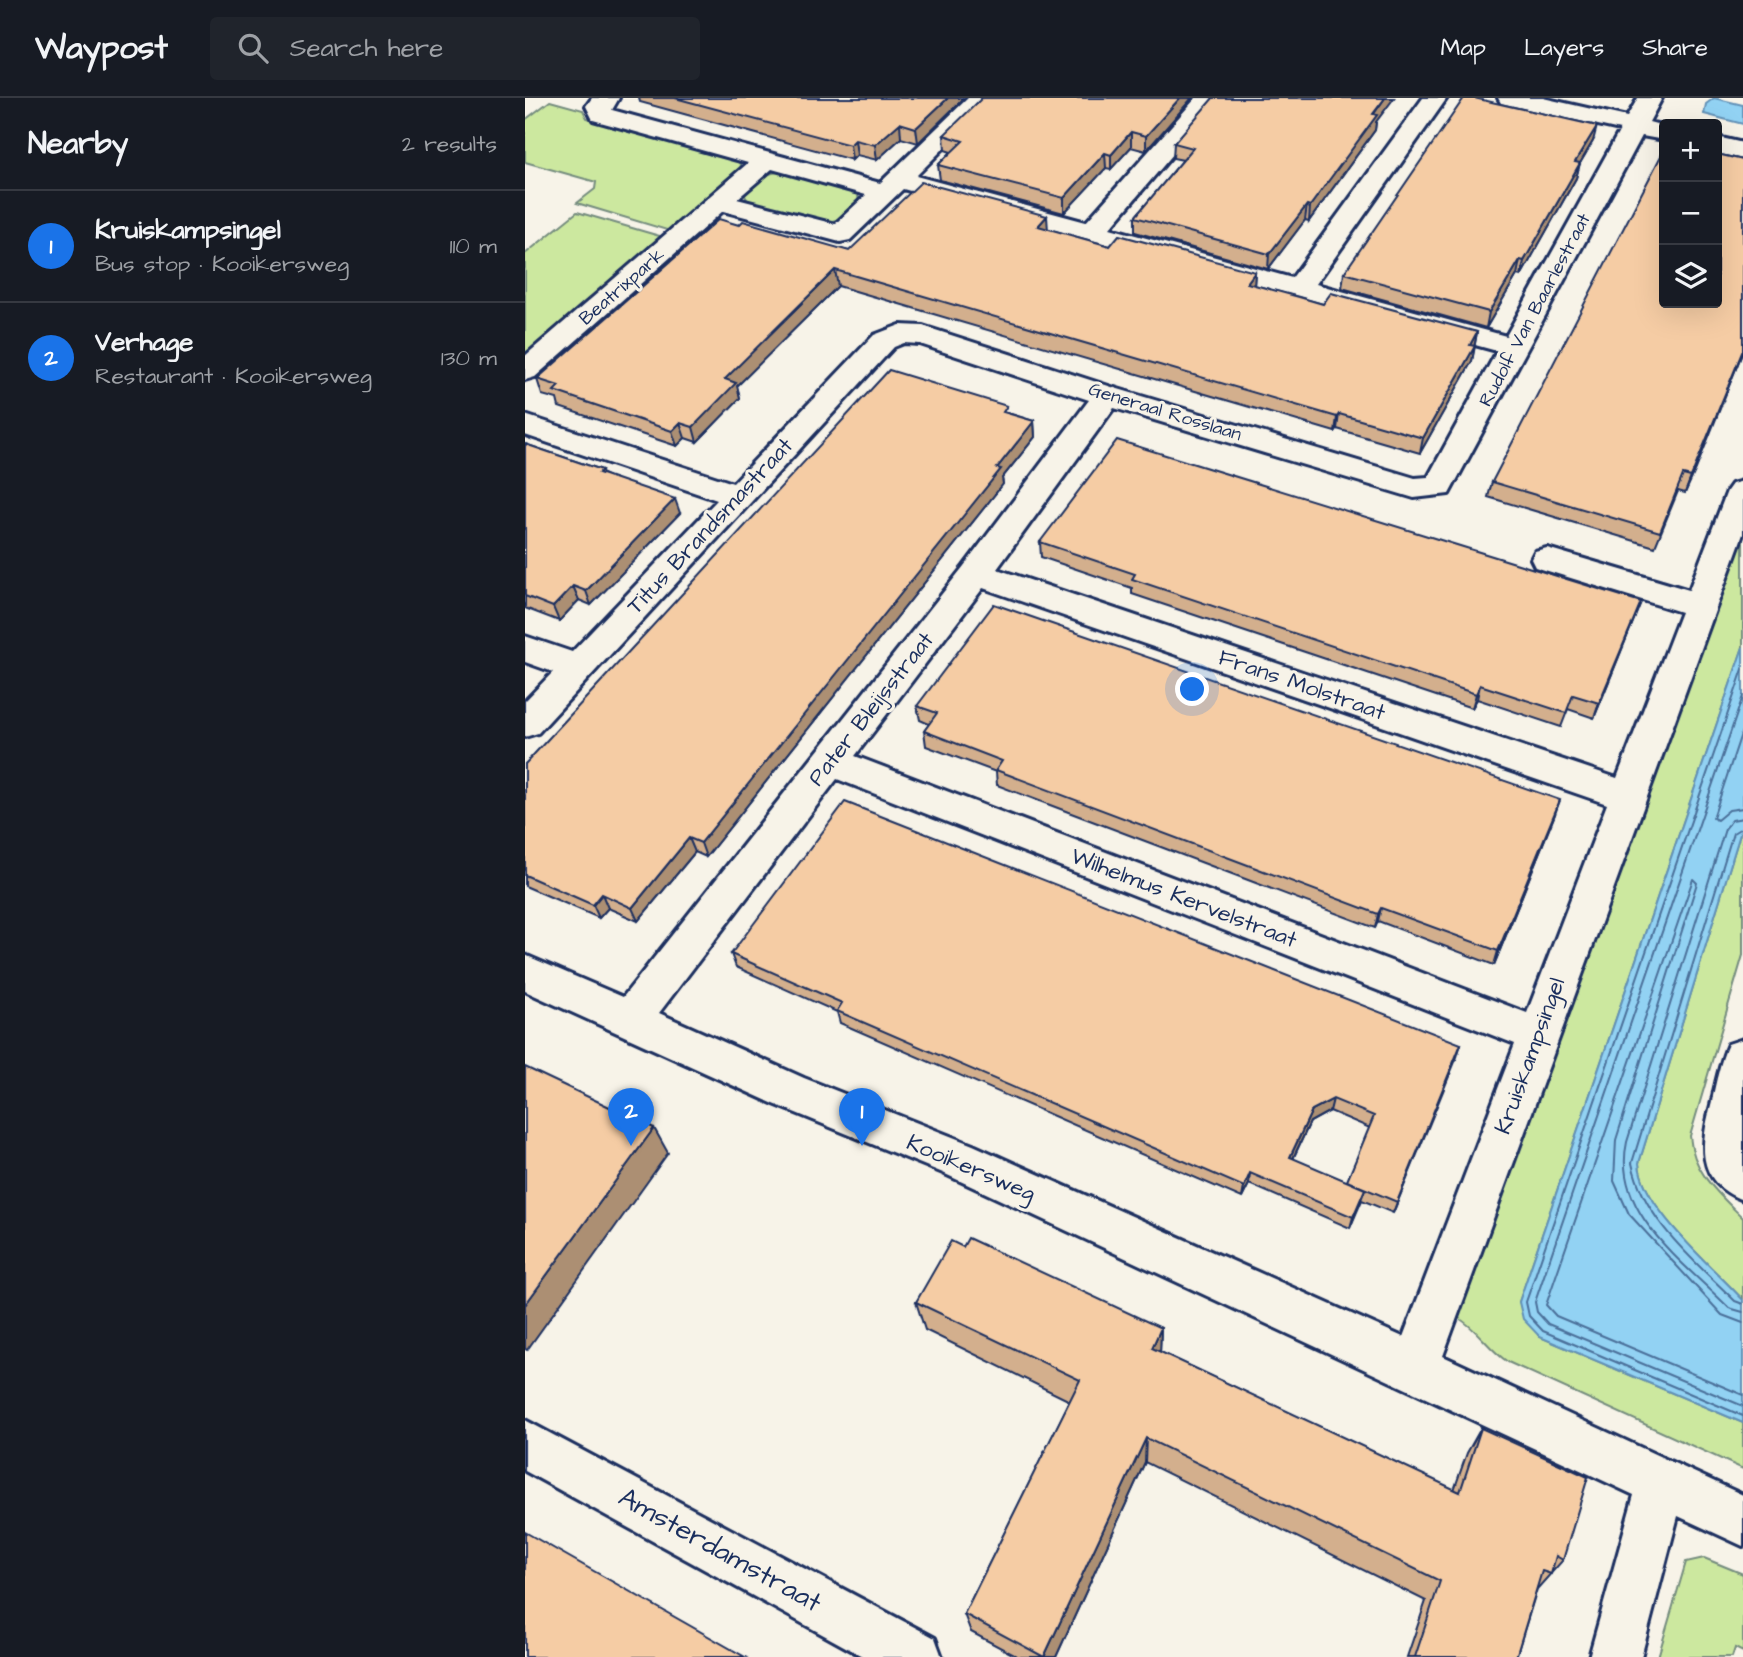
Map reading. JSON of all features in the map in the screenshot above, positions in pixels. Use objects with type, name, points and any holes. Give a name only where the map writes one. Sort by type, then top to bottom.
[{"type":"street","points":[[607,98],[598,106],[602,115],[766,160],[891,185],[1092,232],[1515,347]]},
{"type":"street","points":[[719,202],[840,234],[982,98]]},
{"type":"street","points":[[1092,232],[1209,98]]},
{"type":"street","points":[[1299,288],[1435,98]]},
{"type":"street","points":[[1510,98],[1659,132]]},
{"type":"street","name":"Rudolf Van Baarlestraat","points":[[1431,489],[1444,482],[1650,98]]},
{"type":"street","points":[[1722,146],[1743,152]]},
{"type":"street","name":"Beatrixpark","points":[[525,371],[766,160]]},
{"type":"street","name":"Generaal Rosslaan","points":[[899,334],[923,335],[1107,396],[1414,488],[1431,489]]},
{"type":"street","name":"Titus Brandsmastraat","points":[[525,724],[884,341],[899,334]]},
{"type":"street","name":"Pater Bleijsstraat","points":[[630,1019],[976,574],[1107,396]]},
{"type":"street","points":[[525,425],[739,496]]},
{"type":"street","name":"Kruiskampsingel","points":[[1415,1367],[1743,491]]},
{"type":"street","points":[[1547,559],[1701,606]]},
{"type":"street","name":"Frans Molstraat","points":[[976,574],[1628,796]]},
{"type":"street","points":[[525,648],[577,668]]},
{"type":"street","name":"Wilhelmus Kervelstraat","points":[[830,761],[1538,1035]]},
{"type":"street","name":"Kooikersweg","points":[[525,972],[876,1129],[958,1159],[1415,1367]]},
{"type":"street","points":[[1743,1057],[1724,1157],[1743,1180]]},
{"type":"street","points":[[1415,1367],[1743,1521]]},
{"type":"street","name":"Amsterdamstraat","points":[[525,1444],[916,1657]]},
{"type":"street","points":[[1615,1657],[1662,1482]]},
{"type":"green space","points":[[550,101],[583,110],[587,118],[735,159],[741,165],[739,172],[670,231],[577,203],[595,189],[596,182],[525,162],[525,120]]},
{"type":"green space","points":[[778,172],[851,191],[858,195],[859,204],[846,217],[829,222],[748,201],[744,194],[750,185],[763,176]]},
{"type":"green space","points":[[577,212],[663,237],[525,357],[525,254]]},
{"type":"green space","points":[[1743,528],[1743,647],[1519,1302],[1540,1337],[1743,1423],[1743,1469],[1508,1362],[1457,1317]]},
{"type":"green space","points":[[1743,824],[1743,955],[1690,1136],[1696,1161],[1702,1172],[1716,1191],[1743,1218],[1743,1300],[1665,1217],[1643,1180],[1639,1163]]},
{"type":"green space","points":[[1704,1558],[1743,1574],[1743,1652],[1735,1648],[1732,1657],[1658,1657],[1686,1562]]},
{"type":"water","points":[[1714,98],[1743,105],[1743,124],[1704,114],[1706,104]]},
{"type":"water","points":[[1743,647],[1743,824],[1639,1163],[1643,1180],[1665,1217],[1743,1300],[1743,1423],[1540,1337],[1523,1319],[1519,1302]]},
{"type":"building","points":[[675,98],[948,98],[916,128],[900,123],[875,145],[855,140],[850,145]]},
{"type":"building","points":[[982,98],[1180,98],[1146,136],[1131,132],[1111,155],[1105,153],[1064,198],[938,165],[963,141],[944,135]]},
{"type":"building","points":[[1213,98],[1385,98],[1373,114],[1377,115],[1310,206],[1307,205],[1269,254],[1135,217],[1193,148],[1174,143]]},
{"type":"building","points":[[1464,98],[1597,126],[1575,162],[1580,163],[1524,261],[1520,260],[1489,312],[1344,273]]},
{"type":"building","points":[[1722,155],[1743,160],[1743,350],[1691,477],[1683,475],[1660,532],[1492,482],[1659,160],[1659,308],[1722,308]]},
{"type":"building","points":[[921,182],[1047,216],[1038,226],[1110,246],[1119,235],[1255,272],[1247,283],[1323,304],[1331,293],[1477,332],[1470,345],[1475,346],[1423,438],[1339,414],[1337,417],[835,270],[725,379],[736,383],[693,427],[680,423],[672,431],[554,391],[559,386],[537,379],[719,219],[739,225],[743,221],[849,251]]},
{"type":"building","points":[[889,370],[1007,406],[1003,412],[1034,421],[997,468],[1001,469],[701,843],[689,838],[632,908],[602,894],[593,905],[525,875],[525,764]]},
{"type":"building","points":[[1117,440],[1641,602],[1599,703],[1573,695],[1566,713],[1480,685],[1476,694],[1132,579],[1135,574],[1040,542]]},
{"type":"building","points":[[525,444],[675,499],[586,591],[573,586],[553,607],[525,596]]},
{"type":"building","points":[[994,604],[1560,800],[1498,951],[1381,908],[1378,914],[996,770],[1002,761],[924,731],[937,713],[917,706]]},
{"type":"building","points":[[845,802],[1461,1044],[1397,1202],[1347,1181],[1374,1116],[1333,1099],[1312,1110],[1290,1157],[1365,1189],[1353,1217],[1250,1173],[1244,1187],[837,1011],[842,1003],[731,954]]},
{"type":"building","points":[[525,1067],[654,1128],[525,1305]]},
{"type":"building","points":[[968,1238],[1161,1328],[1152,1348],[1460,1492],[1481,1428],[1588,1477],[1563,1560],[1556,1556],[1551,1574],[1542,1571],[1516,1657],[1415,1657],[1440,1581],[1146,1438],[1044,1657],[964,1614],[1080,1380],[916,1302],[951,1241],[963,1247]]},
{"type":"building","points":[[525,1532],[745,1657],[525,1657]]},
{"type":"place","name":"Verhage","points":[[631,1146]]},
{"type":"place","name":"Kruiskampsingel","points":[[862,1146]]}]
